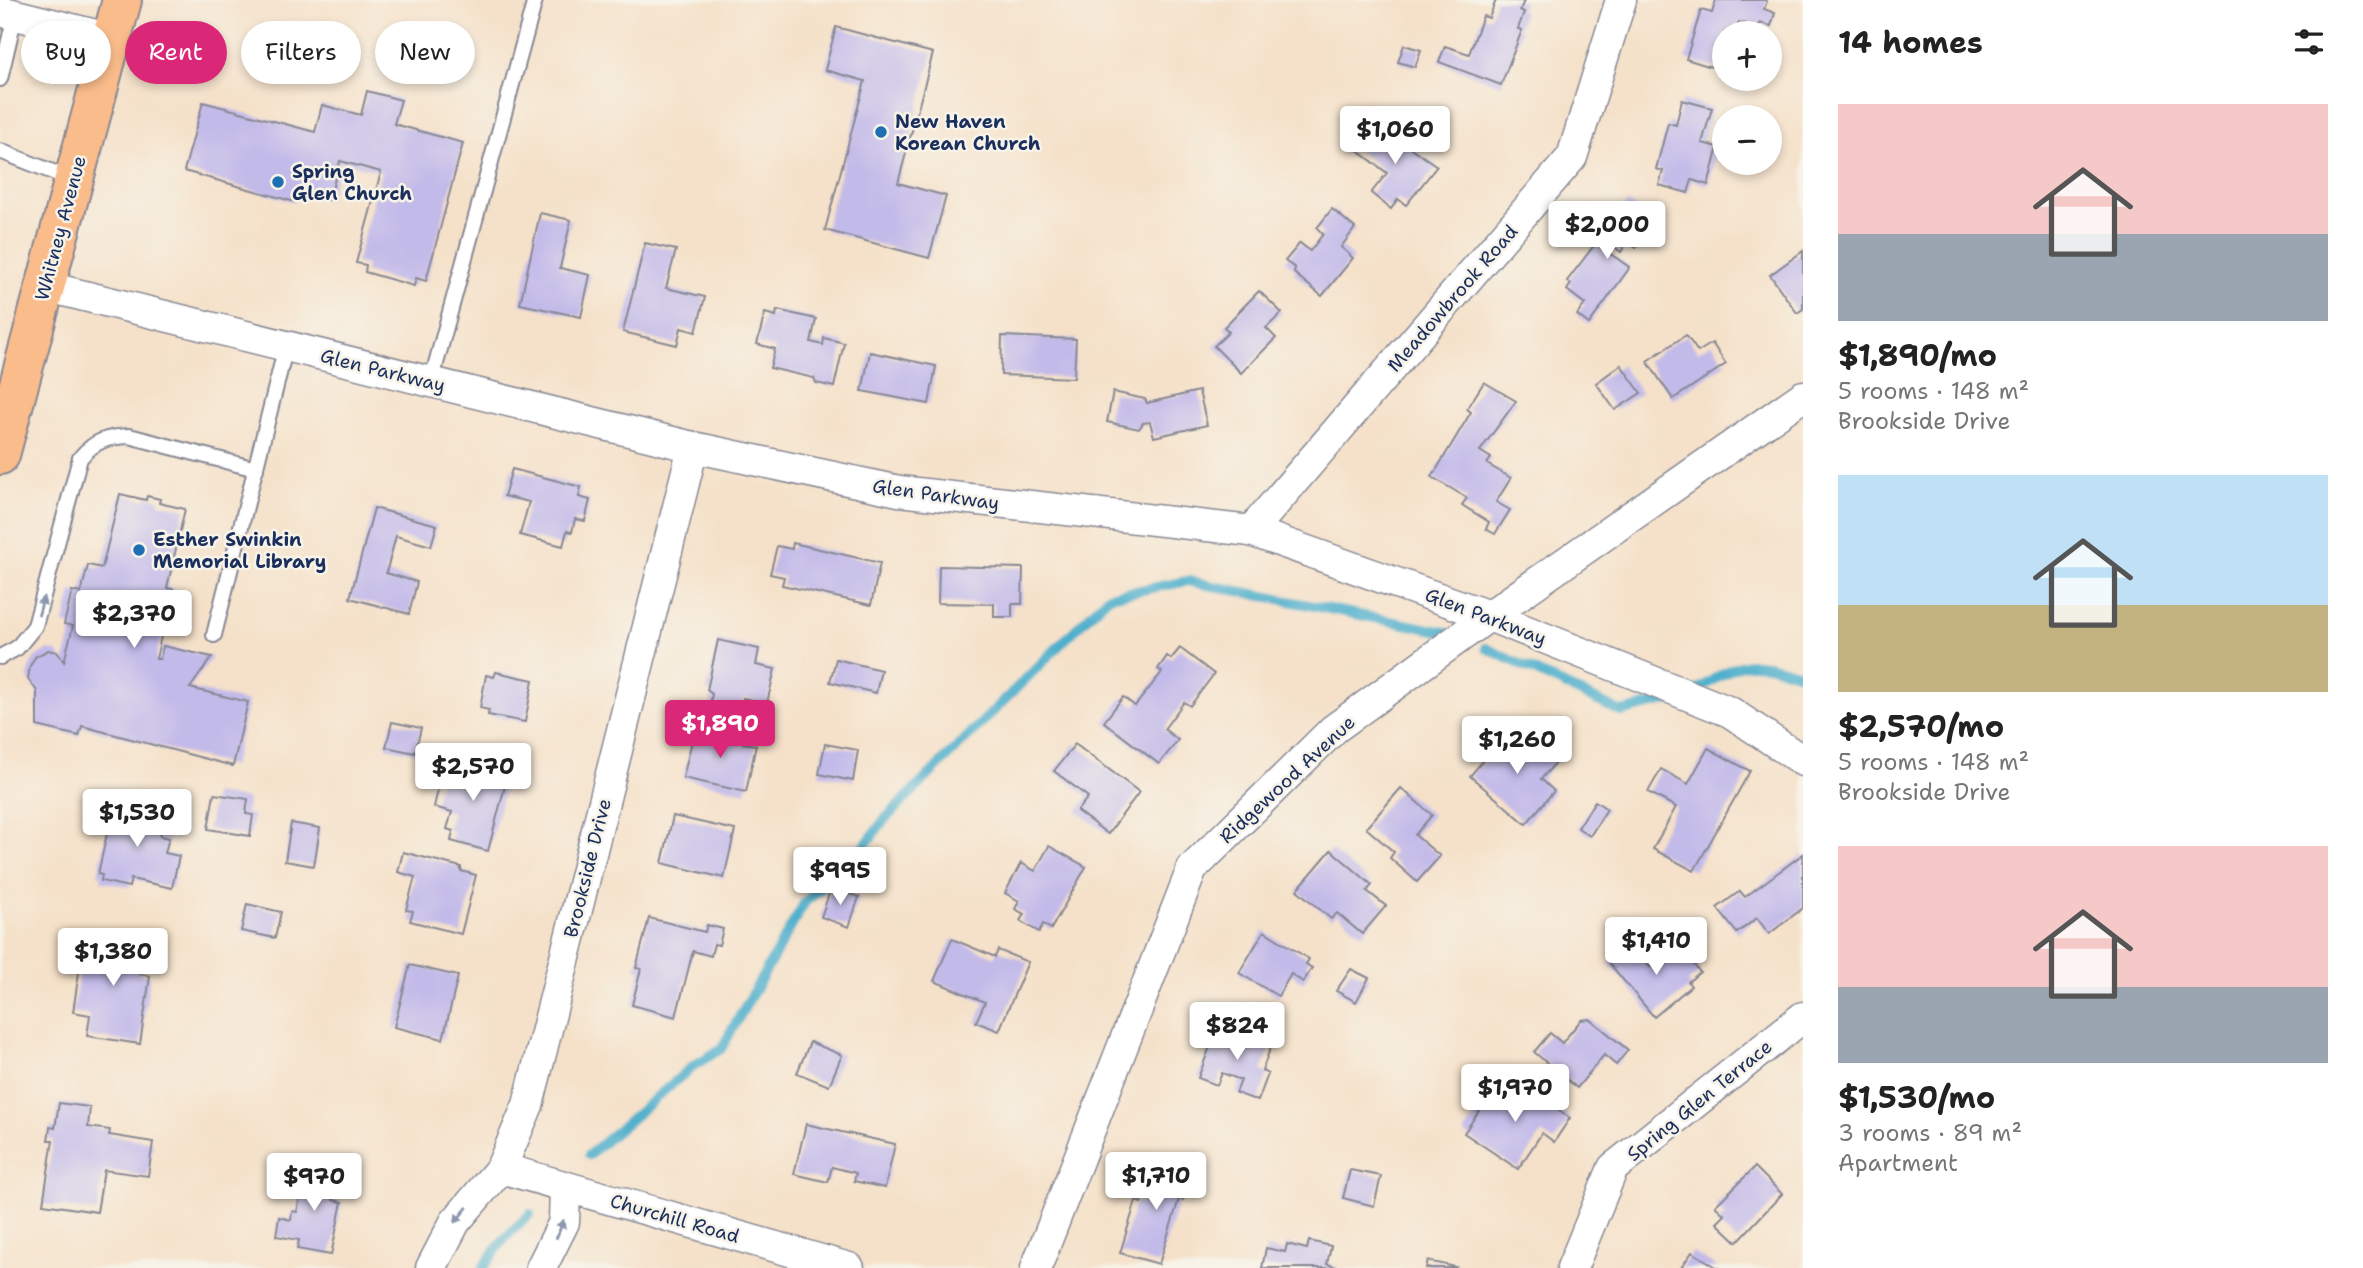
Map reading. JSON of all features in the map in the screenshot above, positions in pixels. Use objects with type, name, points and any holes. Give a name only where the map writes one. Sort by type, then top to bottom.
[{"type":"main road","name":"Whitney Avenue","points":[[0,456],[122,0]]},
{"type":"street","name":"Meadowbrook Road","points":[[1251,531],[1573,158],[1620,0]]},
{"type":"street","points":[[7,13],[112,39]]},
{"type":"street","name":"Glen Parkway","points":[[44,286],[693,446],[899,491],[1251,531],[1489,616],[1730,712],[1803,761]]},
{"type":"street","name":"Ridgewood Avenue","points":[[1036,1268],[1192,869],[1334,729],[1489,616],[1803,396]]},
{"type":"street","name":"Brookside Drive","points":[[431,1268],[455,1222],[501,1168],[528,1105],[693,446]]},
{"type":"street","name":"Spring Glen Terrace","points":[[1572,1268],[1613,1168],[1803,1017]]},
{"type":"street","name":"Churchill Road","points":[[501,1168],[849,1268]]},
{"type":"street","points":[[541,1268],[564,1222],[565,1186]]},
{"type":"lane","points":[[430,382],[535,0]]},
{"type":"lane","points":[[0,79],[7,13]]},
{"type":"lane","points":[[0,151],[73,180]]},
{"type":"lane","points":[[214,635],[286,346]]},
{"type":"lane","points":[[0,656],[18,648],[36,626],[80,458],[89,447],[107,437],[129,436],[256,469]]},
{"type":"building","points":[[1496,0],[1524,1],[1520,10],[1524,12],[1518,29],[1522,30],[1501,85],[1439,62],[1445,46],[1469,54],[1483,16],[1489,18]]},
{"type":"building","points":[[1716,0],[1764,0],[1767,1],[1764,9],[1775,13],[1773,21],[1712,21],[1712,67],[1686,59],[1701,10],[1712,13]]},
{"type":"building","name":"New Haven Korean Church","points":[[836,27],[933,53],[898,183],[946,196],[929,258],[825,230],[865,81],[825,70]]},
{"type":"building","points":[[1404,45],[1421,50],[1415,67],[1398,62]]},
{"type":"building","name":"Spring Glen Church","points":[[367,91],[401,100],[394,124],[463,143],[426,281],[416,278],[414,286],[365,272],[366,265],[356,263],[381,172],[340,161],[329,200],[298,191],[295,202],[184,171],[203,102],[315,132],[322,105],[361,115]]},
{"type":"building","points":[[1682,100],[1712,108],[1702,143],[1712,146],[1712,170],[1708,185],[1692,180],[1688,193],[1659,185],[1663,171],[1656,169],[1668,123],[1676,125]]},
{"type":"building","points":[[1374,123],[1437,166],[1406,205],[1398,199],[1391,209],[1371,193],[1387,173],[1355,148]]},
{"type":"building","points":[[1627,202],[1655,222],[1636,248],[1627,242],[1621,252],[1613,246],[1608,252],[1629,267],[1589,324],[1577,315],[1585,304],[1567,290],[1571,284],[1567,281]]},
{"type":"building","points":[[1332,209],[1355,228],[1341,247],[1353,258],[1322,296],[1294,273],[1295,268],[1285,261],[1300,243],[1310,251],[1323,234],[1317,228]]},
{"type":"building","points":[[540,213],[571,220],[560,268],[590,275],[581,317],[520,304]]},
{"type":"building","points":[[645,243],[676,250],[666,288],[705,297],[696,332],[681,328],[677,345],[623,332]]},
{"type":"building","points":[[1803,251],[1803,309],[1797,313],[1770,275]]},
{"type":"building","points":[[1259,291],[1282,313],[1266,328],[1276,338],[1241,373],[1214,346],[1229,332],[1224,327]]},
{"type":"building","points":[[777,310],[816,319],[811,342],[823,345],[824,338],[844,343],[834,387],[816,383],[814,378],[770,368],[775,349],[757,344],[765,313],[776,316]]},
{"type":"building","points":[[1686,335],[1698,352],[1712,343],[1726,364],[1673,399],[1647,361]]},
{"type":"building","points":[[1002,336],[1076,339],[1074,378],[1001,375]]},
{"type":"building","points":[[870,352],[936,366],[929,404],[862,391]]},
{"type":"building","points":[[1621,365],[1641,393],[1615,410],[1596,383]]},
{"type":"building","points":[[1484,382],[1516,401],[1480,451],[1491,458],[1487,464],[1511,478],[1496,502],[1510,510],[1495,534],[1486,529],[1489,522],[1462,505],[1467,498],[1432,477],[1471,412],[1467,409]]},
{"type":"building","points":[[1199,391],[1207,425],[1154,437],[1150,422],[1143,423],[1139,429],[1107,422],[1113,392],[1145,399],[1147,403]]},
{"type":"building","points":[[512,469],[581,487],[579,497],[590,500],[585,521],[575,519],[572,532],[567,531],[563,546],[520,535],[529,502],[504,496]]},
{"type":"building","points":[[120,494],[146,500],[147,496],[160,499],[159,503],[185,509],[167,588],[173,589],[168,607],[176,609],[172,625],[164,623],[156,659],[160,659],[163,646],[212,657],[190,688],[248,702],[233,766],[82,726],[79,736],[37,726],[37,691],[28,679],[30,666],[35,657],[48,650],[57,652],[64,662],[73,626],[64,624],[72,591],[81,593],[88,565],[102,568]]},
{"type":"building","points":[[374,508],[437,525],[431,546],[396,536],[386,573],[417,582],[409,614],[350,598]]},
{"type":"building","points":[[793,543],[880,563],[871,605],[782,585],[784,577],[770,574],[777,546],[792,549]]},
{"type":"building","points":[[939,566],[1023,568],[1022,604],[1012,604],[1012,617],[994,617],[994,604],[938,603]]},
{"type":"building","points":[[718,640],[759,649],[756,665],[775,669],[767,703],[743,698],[740,709],[710,703],[712,694],[707,690]]},
{"type":"building","points":[[1180,648],[1214,674],[1190,706],[1184,702],[1164,729],[1178,740],[1159,764],[1104,722],[1123,697],[1135,706],[1162,672],[1158,669],[1167,656],[1171,659]]},
{"type":"building","points":[[836,659],[881,670],[876,693],[830,682]]},
{"type":"building","points":[[496,672],[533,680],[525,722],[488,715],[489,710],[480,708],[486,675],[494,677]]},
{"type":"building","points":[[392,722],[421,728],[415,753],[386,747]]},
{"type":"building","points":[[695,728],[741,738],[743,743],[756,745],[746,792],[683,778]]},
{"type":"building","points":[[1525,732],[1558,760],[1541,779],[1554,791],[1526,824],[1470,776],[1498,743],[1508,752]]},
{"type":"building","points":[[825,744],[858,750],[853,781],[819,774]]},
{"type":"building","points":[[1075,744],[1139,792],[1108,834],[1077,811],[1088,797],[1054,771]]},
{"type":"building","points":[[1708,748],[1750,771],[1694,871],[1653,849],[1676,807],[1648,792],[1661,769],[1688,784]]},
{"type":"building","points":[[465,760],[509,771],[488,851],[451,841],[453,831],[447,829],[452,812],[434,807],[441,776],[460,781]]},
{"type":"building","points":[[1401,788],[1432,815],[1415,835],[1440,856],[1417,882],[1390,858],[1394,852],[1366,828]]},
{"type":"building","points":[[214,794],[248,799],[246,814],[253,815],[250,836],[208,829]]},
{"type":"building","points":[[1595,801],[1607,809],[1590,836],[1578,828]]},
{"type":"building","points":[[114,802],[165,813],[160,836],[169,838],[165,853],[179,856],[172,888],[131,879],[129,887],[101,881],[102,875],[98,874]]},
{"type":"building","points":[[673,816],[735,830],[724,878],[662,863]]},
{"type":"building","points":[[291,823],[320,828],[314,866],[285,861]]},
{"type":"building","points":[[1049,846],[1086,867],[1051,929],[1043,924],[1039,932],[1020,921],[1024,914],[1015,909],[1019,901],[1005,893],[1021,863],[1035,871]]},
{"type":"building","points":[[1331,850],[1372,885],[1367,891],[1386,906],[1362,934],[1337,913],[1331,919],[1297,890]]},
{"type":"building","points":[[403,852],[461,867],[461,871],[476,875],[461,934],[410,921],[413,911],[406,910],[415,877],[398,872]]},
{"type":"building","points":[[1803,854],[1803,908],[1769,934],[1757,918],[1737,933],[1717,908],[1740,891],[1745,897]]},
{"type":"building","points":[[831,888],[859,897],[849,927],[821,917]]},
{"type":"building","points":[[247,904],[281,912],[275,938],[241,931]]},
{"type":"building","points":[[649,918],[705,932],[707,925],[723,929],[719,945],[714,944],[711,956],[693,951],[676,1017],[632,1005],[641,969],[636,968]]},
{"type":"building","points":[[1264,931],[1309,959],[1306,964],[1312,968],[1303,982],[1291,974],[1278,996],[1239,973]]},
{"type":"building","points":[[95,933],[145,941],[140,974],[150,976],[140,1044],[87,1036],[90,1015],[73,1012],[84,939],[94,941]]},
{"type":"building","points":[[952,939],[995,957],[998,950],[1028,962],[999,1031],[976,1022],[985,1002],[934,981]]},
{"type":"building","points":[[1631,945],[1650,967],[1678,945],[1700,972],[1688,982],[1691,986],[1654,1017],[1609,963]]},
{"type":"building","points":[[410,965],[458,976],[443,1039],[394,1027]]},
{"type":"building","points":[[1351,969],[1369,978],[1356,1002],[1336,991]]},
{"type":"building","points":[[1590,1019],[1628,1050],[1616,1065],[1604,1055],[1577,1088],[1534,1052],[1550,1033],[1562,1043],[1581,1020]]},
{"type":"building","points":[[1218,1026],[1271,1046],[1262,1071],[1268,1074],[1258,1101],[1236,1093],[1241,1080],[1222,1073],[1217,1085],[1198,1078]]},
{"type":"building","points":[[810,1042],[842,1055],[829,1086],[797,1073]]},
{"type":"building","points":[[1499,1082],[1526,1100],[1532,1092],[1570,1118],[1554,1142],[1542,1133],[1518,1169],[1464,1133]]},
{"type":"building","points":[[59,1103],[90,1107],[88,1127],[110,1130],[109,1135],[153,1142],[148,1176],[104,1170],[97,1212],[43,1204],[53,1140],[48,1140],[50,1127],[55,1128]]},
{"type":"building","points":[[806,1124],[895,1144],[885,1188],[854,1181],[856,1173],[832,1167],[828,1182],[794,1174]]},
{"type":"building","points":[[1155,1158],[1193,1170],[1183,1200],[1179,1199],[1159,1264],[1120,1253],[1136,1201],[1141,1203]]},
{"type":"building","points":[[306,1166],[338,1173],[333,1200],[342,1202],[331,1255],[297,1249],[299,1240],[276,1236],[279,1217],[291,1220],[292,1211],[297,1212]]},
{"type":"building","points":[[1755,1167],[1782,1194],[1737,1242],[1717,1223],[1725,1215],[1715,1206]]},
{"type":"building","points":[[1350,1170],[1381,1176],[1374,1206],[1343,1198]]},
{"type":"building","points":[[1309,1241],[1331,1246],[1327,1264],[1339,1268],[1262,1268],[1266,1248],[1285,1252],[1287,1244],[1307,1249]]},
{"type":"building","points":[[1692,1252],[1718,1268],[1681,1268]]},
{"type":"building","points":[[1428,1261],[1456,1267],[1426,1268]]},
{"type":"waterway","points":[[589,1155],[693,1066],[721,1049],[805,902],[853,861],[885,819],[1109,596],[1188,581],[1445,632]]},
{"type":"waterway","points":[[1486,648],[1621,712],[1675,699]]},
{"type":"waterway","points":[[1695,692],[1724,673],[1746,664],[1769,665],[1803,675]]},
{"type":"waterway","points":[[483,1268],[504,1239],[530,1214]]},
{"type":"place","name":"New Haven Korean Church","points":[[881,132]]},
{"type":"place","name":"Spring Glen Church","points":[[278,182]]},
{"type":"place","name":"Esther Swinkin Memorial Library","points":[[139,550]]}]
